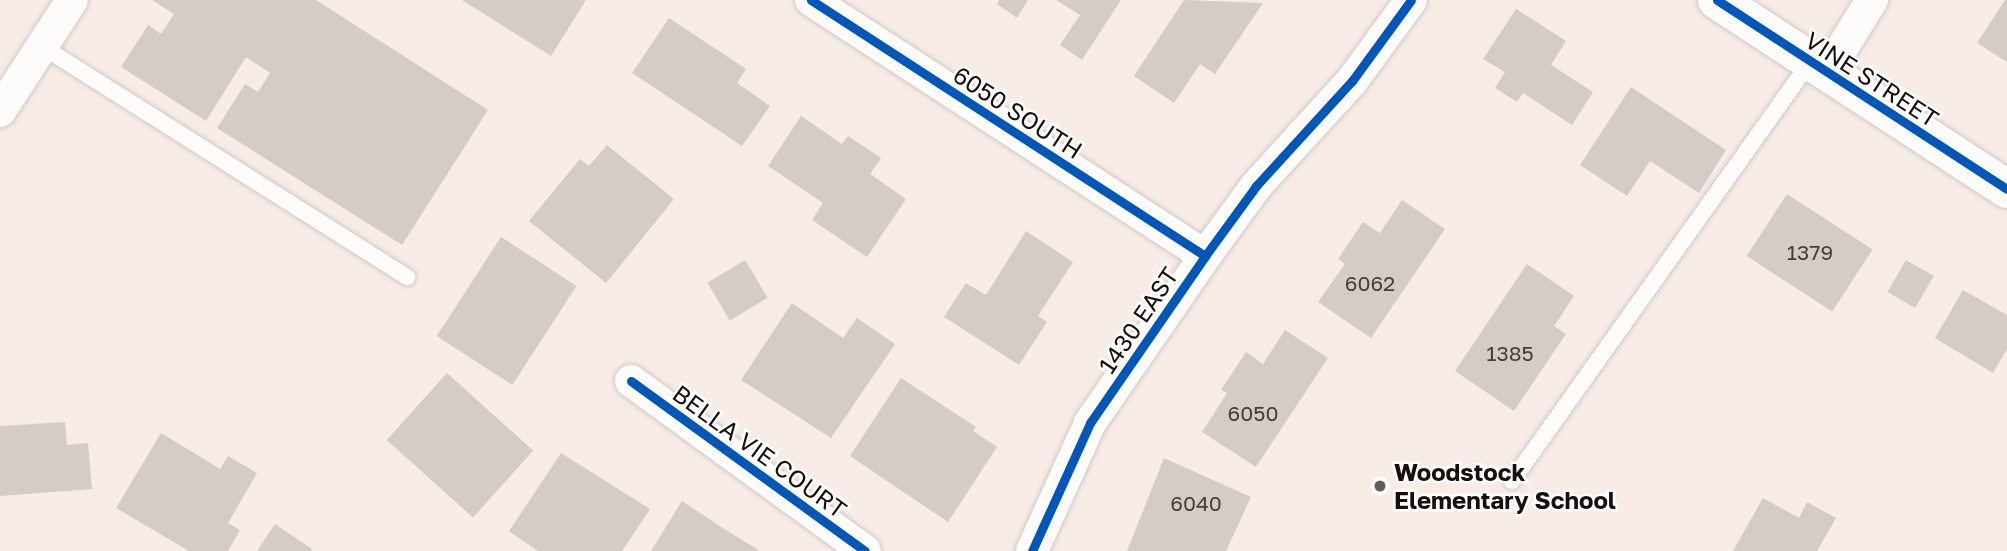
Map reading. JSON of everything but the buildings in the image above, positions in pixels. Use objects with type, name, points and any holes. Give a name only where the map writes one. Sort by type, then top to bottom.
[{"type":"street","points":[[0,111],[72,0]]},
{"type":"street","name":"6050 SOUTH","points":[[811,0],[1205,256]]},
{"type":"street","name":"1430 EAST","points":[[1032,551],[1090,423],[1256,186],[1352,81],[1411,0]]},
{"type":"street","name":"VINE STREET","points":[[1717,0],[2007,189]]},
{"type":"street","points":[[1819,67],[1872,0]]},
{"type":"street","name":"BELLA VIE COURT","points":[[631,381],[865,551]]},
{"type":"lane","points":[[43,47],[407,276]]},
{"type":"lane","points":[[1512,481],[1819,67]]},
{"type":"cycle path","points":[[811,0],[1205,256]]},
{"type":"cycle path","points":[[1032,551],[1090,423],[1256,186],[1352,81],[1411,0]]},
{"type":"cycle path","points":[[1717,0],[2007,189]]},
{"type":"cycle path","points":[[631,381],[865,551]]},
{"type":"place","name":"Woodstock Elementary School","points":[[1380,486]]}]
